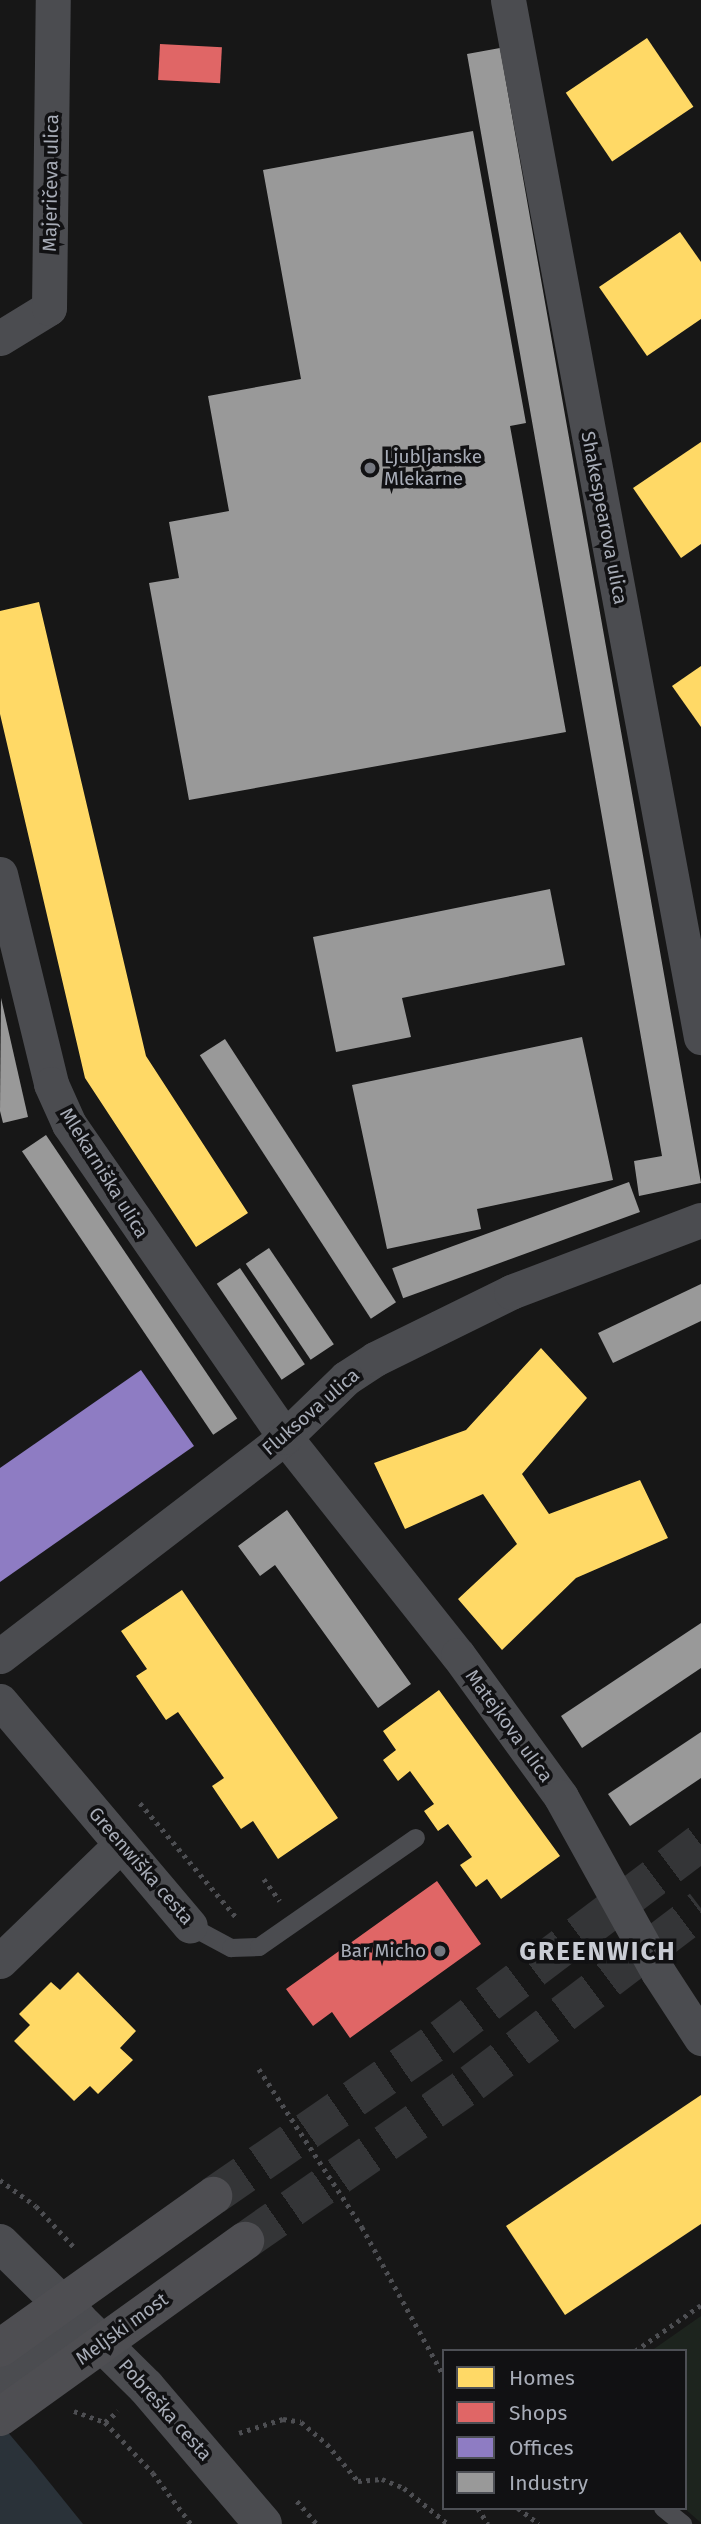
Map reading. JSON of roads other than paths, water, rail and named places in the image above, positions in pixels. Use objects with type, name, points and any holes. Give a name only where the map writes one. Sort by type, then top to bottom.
[{"type":"highway","points":[[0,2347],[213,2196]]},
{"type":"highway","name":"Meljski most","points":[[0,2417],[245,2241]]},
{"type":"street","name":"Majeričeva ulica","points":[[0,338],[49,308],[53,0]]},
{"type":"street","name":"Shakespearova ulica","points":[[508,0],[701,1037]]},
{"type":"street","name":"Mlekarniška ulica","points":[[0,874],[51,1084],[69,1124],[285,1437]]},
{"type":"street","name":"Fluksova ulica","points":[[0,1657],[285,1437],[346,1378],[426,1331],[511,1292],[701,1220]]},
{"type":"street","name":"Matejkova ulica","points":[[285,1437],[458,1655],[561,1797],[658,1972],[701,2038]]},
{"type":"street","name":"Greenwiška cesta","points":[[0,1701],[190,1926]]},
{"type":"street","points":[[0,1961],[121,1844]]},
{"type":"street","name":"Pobreška cesta","points":[[0,2243],[146,2388],[263,2524]]},
{"type":"street","points":[[0,2377],[79,2320]]},
{"type":"lane","name":"Greenwiška cesta","points":[[190,1926],[231,1948],[246,1951],[261,1946],[416,1839]]},
{"type":"lane","points":[[666,2510],[683,2524]]},
{"type":"tunnel","points":[[213,2196],[442,2038],[701,1842]]},
{"type":"tunnel","points":[[245,2241],[472,2083],[701,1909]]},
{"type":"place","name":"Ljubljanske Mlekarne","points":[[370,468]]},
{"type":"place","name":"Bar Micho","points":[[440,1951]]},
{"type":"district","name":"GREENWICH","points":[[598,1952]]}]
